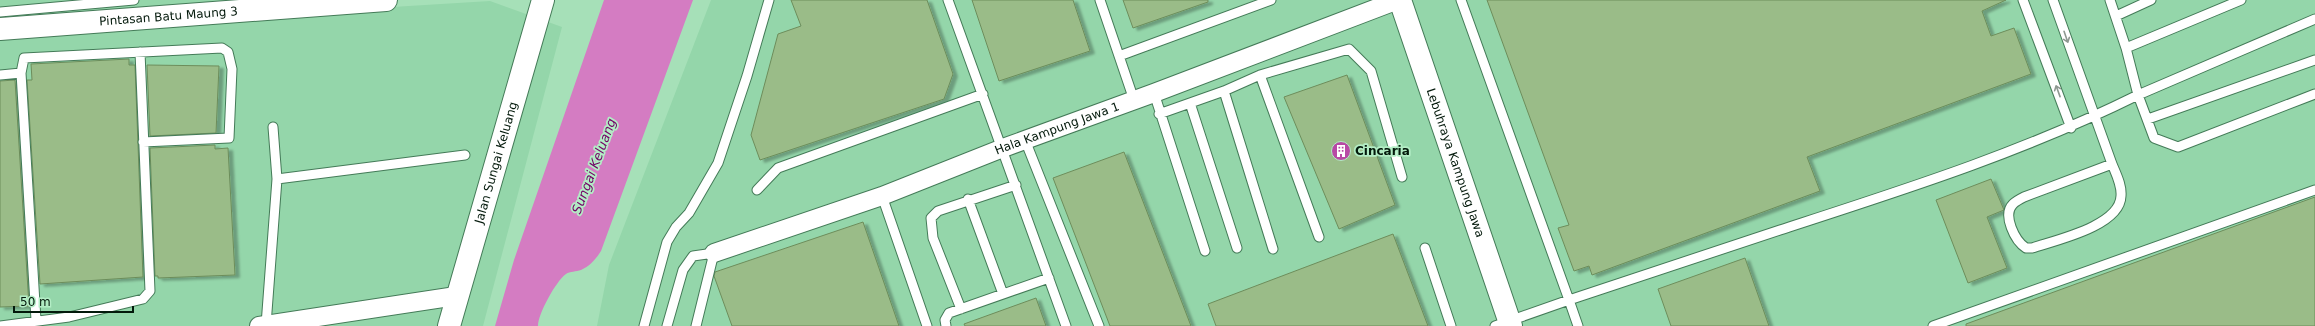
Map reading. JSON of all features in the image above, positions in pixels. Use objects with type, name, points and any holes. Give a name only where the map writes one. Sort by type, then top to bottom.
[{"type":"street","name":"Pintasan Batu Maung 3","points":[[0,29],[386,0]]},
{"type":"street","name":"Jalan Sungai Keluang","points":[[448,326],[543,0]]},
{"type":"street","name":"Hala Kampung Jawa 1","points":[[714,253],[882,196],[1003,148],[1154,93],[1399,0]]},
{"type":"street","name":"Lebuhraya Kampung Jawa","points":[[1399,0],[1505,324]]},
{"type":"street","points":[[263,326],[456,296]]},
{"type":"lane","points":[[0,12],[134,0]]},
{"type":"lane","points":[[644,326],[667,242],[676,227],[689,213],[718,163],[747,76],[769,0]]},
{"type":"lane","points":[[948,0],[1003,148],[1066,326]]},
{"type":"lane","points":[[1100,0],[1134,100]]},
{"type":"lane","points":[[1119,56],[1271,0]]},
{"type":"lane","points":[[1461,0],[1578,326]]},
{"type":"lane","points":[[2023,0],[2071,128]]},
{"type":"lane","points":[[2053,0],[2120,186],[2121,198],[2118,208],[2106,219],[2088,229],[2032,248],[2026,248],[2013,235],[2009,212],[2013,204],[2024,197],[2112,164]]},
{"type":"lane","points":[[2110,0],[2126,48],[2138,95],[2154,138],[2178,147],[2315,94]]},
{"type":"lane","points":[[2116,16],[2151,0]]},
{"type":"lane","points":[[2126,48],[2241,0]]},
{"type":"lane","points":[[1505,324],[1568,300],[1883,198],[2025,147],[2071,128],[2138,95],[2315,19]]},
{"type":"lane","points":[[36,320],[21,73],[24,58],[222,48],[228,52],[232,69],[230,136],[227,139],[144,142]]},
{"type":"lane","points":[[1160,114],[1224,91],[1260,75],[1349,49],[1371,71],[1402,177]]},
{"type":"lane","points":[[0,326],[36,320],[69,322],[143,299],[150,291],[140,52]]},
{"type":"lane","points":[[2148,119],[2315,60]]},
{"type":"lane","points":[[0,75],[21,73]]},
{"type":"lane","points":[[1260,75],[1320,238]]},
{"type":"lane","points":[[1224,91],[1273,249]]},
{"type":"lane","points":[[1154,93],[1205,251]]},
{"type":"lane","points":[[757,190],[778,168],[983,94]]},
{"type":"lane","points":[[1190,103],[1237,248]]},
{"type":"lane","points":[[263,326],[277,179],[274,127]]},
{"type":"lane","points":[[1025,140],[1099,326]]},
{"type":"lane","points":[[277,179],[465,155]]},
{"type":"lane","points":[[961,309],[933,238],[931,218],[938,211],[968,199],[1016,185]]},
{"type":"lane","points":[[1933,326],[2315,190]]},
{"type":"lane","points":[[882,196],[928,326]]},
{"type":"lane","points":[[968,199],[1003,294]]},
{"type":"lane","points":[[1425,248],[1451,326]]},
{"type":"lane","points":[[667,326],[683,270],[693,256],[714,253],[696,326]]},
{"type":"lane","points":[[946,326],[945,320],[949,313],[1049,278]]},
{"type":"shaded area","points":[[0,0],[251,0],[0,19]]},
{"type":"shaded area","points":[[711,0],[2315,0],[2315,326],[597,326],[609,265]]},
{"type":"shaded area","points":[[490,1],[562,27],[483,326],[0,326],[0,31]]},
{"type":"water","name":"Sungai Keluang","points":[[604,0],[693,0],[601,251],[587,266],[581,270],[568,273],[557,283],[544,306],[538,326],[495,326],[514,260]]},
{"type":"building","points":[[791,0],[927,0],[953,74],[944,99],[760,160],[751,135],[778,34],[801,26]]},
{"type":"building","points":[[972,0],[1073,0],[1090,51],[999,81]]},
{"type":"building","points":[[1123,0],[1208,0],[1208,2],[1133,28]]},
{"type":"building","points":[[1487,0],[2006,0],[1982,11],[1991,36],[2014,28],[2031,74],[1807,157],[1820,191],[1592,275],[1589,266],[1574,271],[1558,228],[1569,225]]},
{"type":"building","points":[[129,59],[129,65],[135,65],[143,277],[40,284],[27,80],[32,80],[31,64]]},
{"type":"building","points":[[147,65],[219,66],[216,133],[150,136]]},
{"type":"building","name":"Cincaria","points":[[1347,75],[1395,205],[1339,229],[1284,97]]},
{"type":"building","points":[[15,80],[29,306],[0,307],[0,81]]},
{"type":"building","points":[[215,145],[215,149],[228,148],[235,275],[158,278],[158,276],[155,276],[150,148]]},
{"type":"building","points":[[1124,152],[1191,326],[1110,326],[1053,178]]},
{"type":"building","points":[[1991,179],[2004,210],[1987,217],[2007,268],[1968,283],[1936,200]]},
{"type":"building","points":[[2315,197],[2315,326],[1966,326],[1966,324]]},
{"type":"building","points":[[863,222],[899,326],[732,326],[714,276],[715,272]]},
{"type":"building","points":[[1393,234],[1428,326],[1216,326],[1208,304]]},
{"type":"building","points":[[1745,258],[1769,326],[1671,326],[1658,289]]},
{"type":"building","points":[[1036,298],[1046,326],[965,326],[964,324]]},
{"type":"place","name":"Cincaria","points":[[1341,151]]}]
